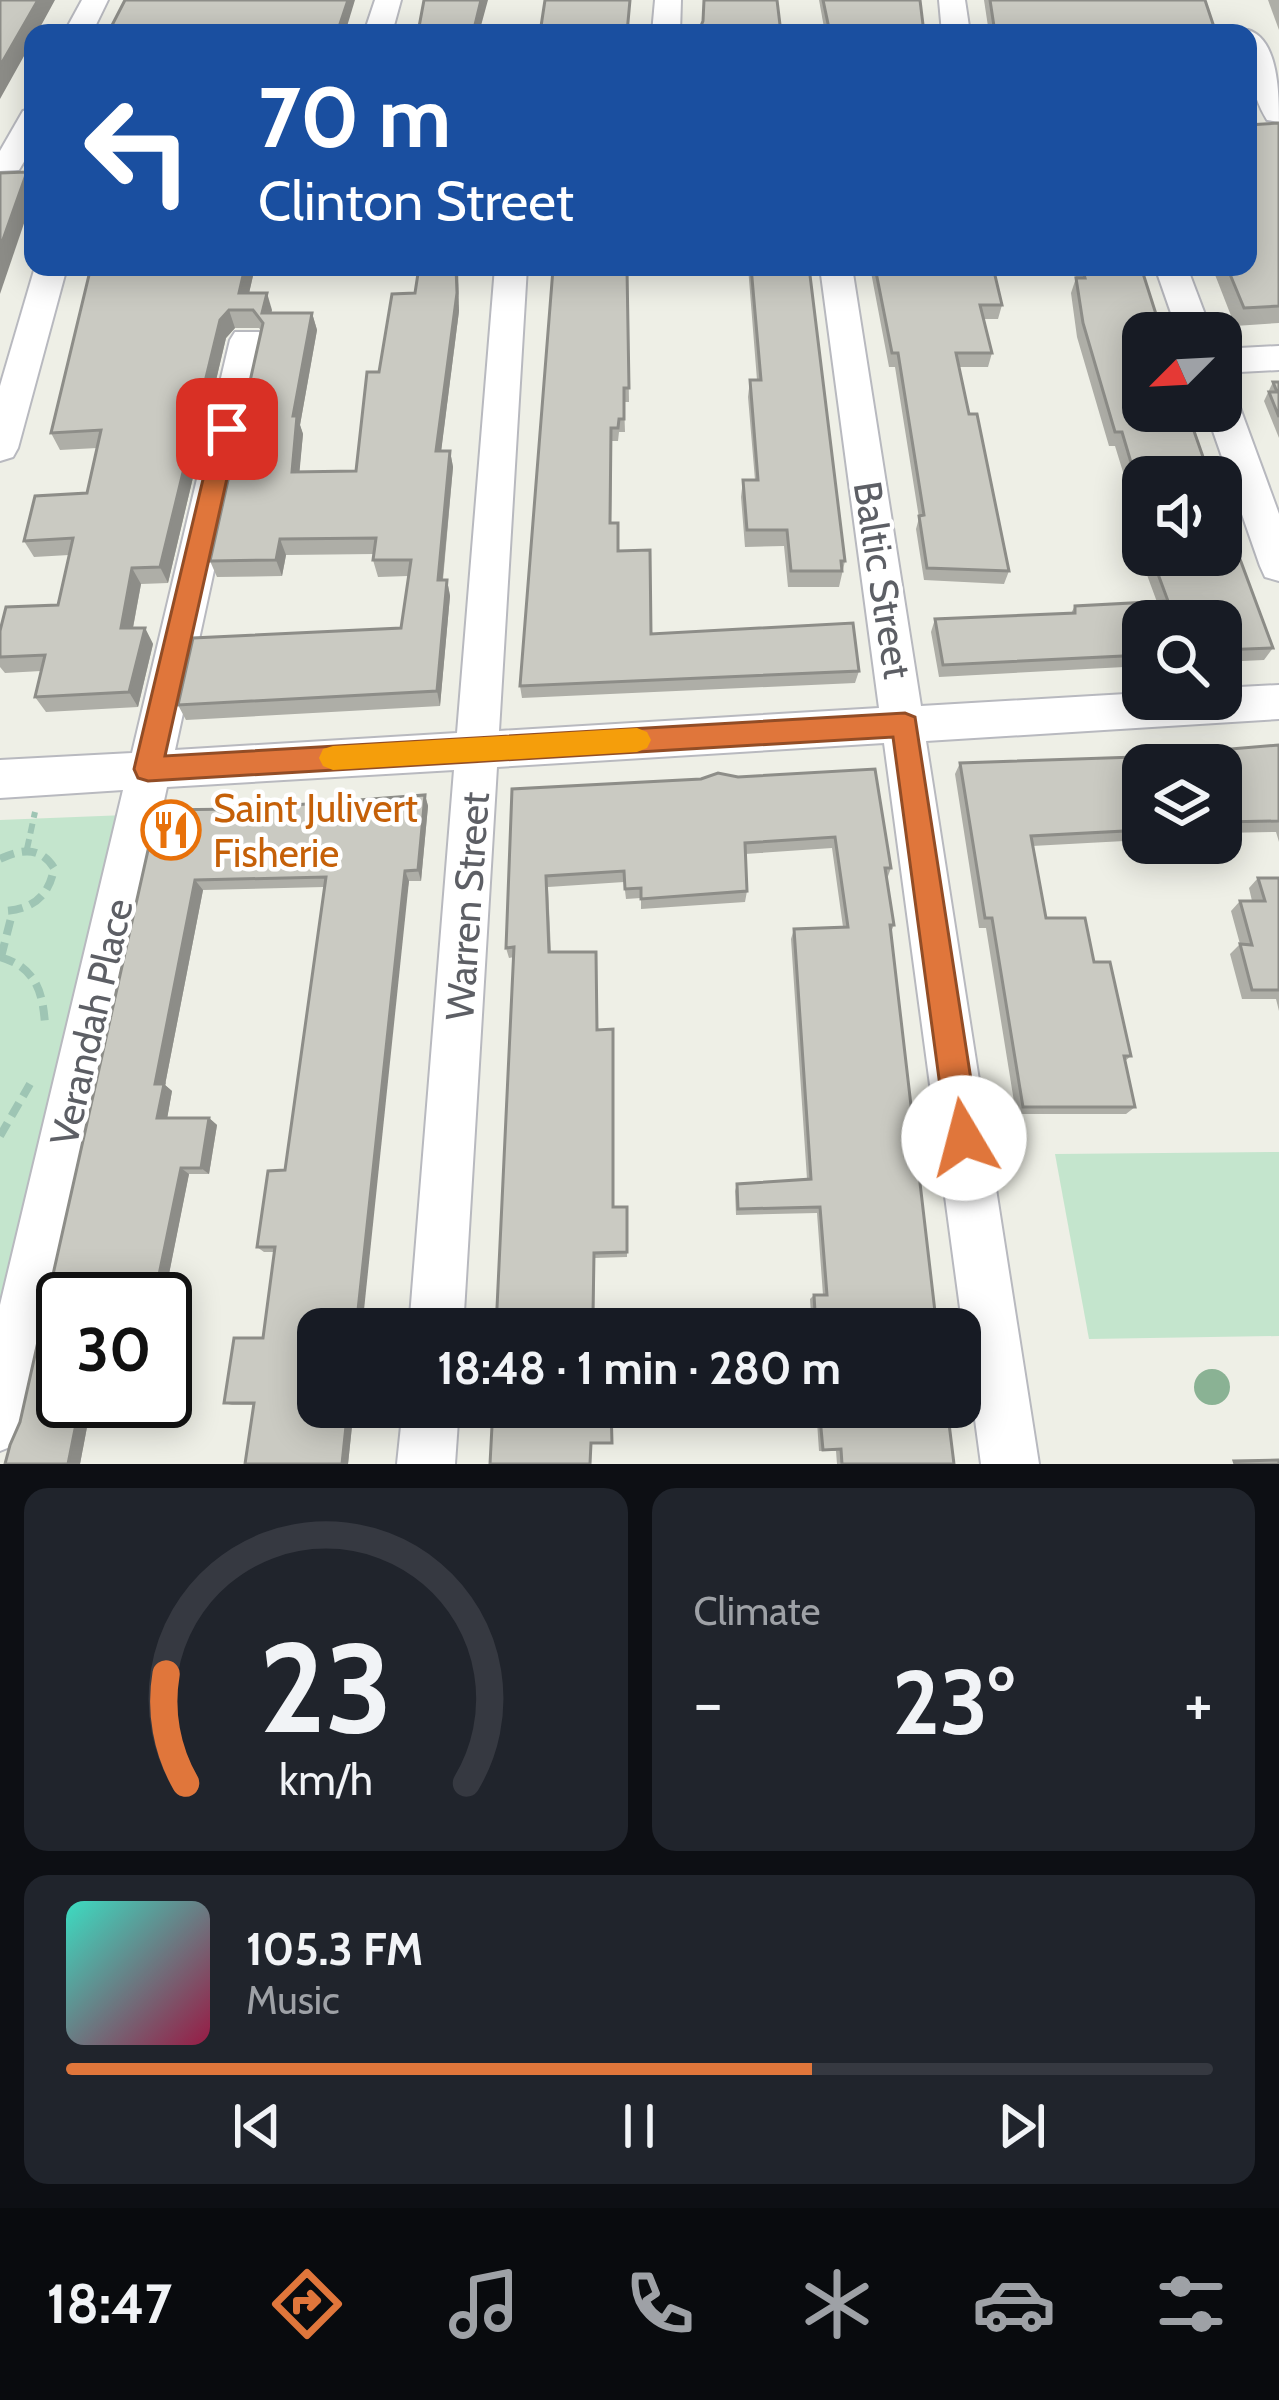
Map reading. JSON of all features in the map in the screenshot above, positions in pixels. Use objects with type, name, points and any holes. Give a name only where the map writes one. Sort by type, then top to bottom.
[{"type":"street","points":[[1257,73],[1268,114]]},
{"type":"street","points":[[0,448],[49,276]]},
{"type":"street","name":"Warren Street","points":[[438,1308],[510,276]]},
{"type":"street","name":"Baltic Street","points":[[837,276],[1010,1464]]},
{"type":"street","points":[[1174,276],[1187,312]]},
{"type":"street","name":"Verandah Place","points":[[0,1423],[248,340]]},
{"type":"street","points":[[1242,360],[1279,358]]},
{"type":"street","points":[[1231,432],[1279,566]]},
{"type":"street","points":[[0,778],[1279,702]]},
{"type":"street","points":[[426,1464],[429,1428]]},
{"type":"path","points":[[27,849],[35,811]]},
{"type":"path","points":[[0,859],[27,849],[49,858],[54,880],[38,902],[12,912],[0,910]]},
{"type":"path","points":[[12,912],[0,957],[20,961],[32,970],[44,1005],[43,1042]]},
{"type":"path","points":[[0,1136],[33,1078]]},
{"type":"green space","points":[[126,815],[0,1337],[0,820]]},
{"type":"green space","points":[[1279,1152],[1279,1336],[1089,1339],[1055,1154]]},
{"type":"building","points":[[0,0],[38,0],[24,24],[0,66]]},
{"type":"building","points":[[125,0],[348,0],[340,24],[113,24]]},
{"type":"building","points":[[424,0],[481,0],[475,24],[420,24]]},
{"type":"building","points":[[545,0],[630,0],[628,24],[541,24]]},
{"type":"building","points":[[704,0],[777,0],[780,24],[702,24]]},
{"type":"building","points":[[823,0],[920,0],[923,24],[828,24]]},
{"type":"building","points":[[990,0],[1205,0],[1213,24],[994,24]]},
{"type":"building","points":[[1279,123],[1279,306],[1244,308],[1231,276],[1257,276],[1257,124]]},
{"type":"building","points":[[24,172],[0,248],[0,173]]},
{"type":"building","points":[[89,276],[243,276],[239,293],[267,293],[262,313],[312,313],[293,416],[297,416],[292,472],[356,471],[367,372],[379,372],[392,294],[415,293],[418,276],[456,276],[436,451],[450,451],[438,580],[447,580],[437,691],[178,705],[193,638],[401,628],[411,560],[373,560],[376,538],[280,539],[276,560],[210,561],[263,323],[253,310],[229,310],[220,320],[160,567],[132,568],[121,628],[145,628],[129,692],[35,697],[45,655],[0,657],[0,631],[6,607],[58,605],[73,538],[24,541],[35,496],[87,493],[101,430],[51,433]]},
{"type":"building","points":[[552,276],[627,276],[629,388],[624,388],[624,419],[619,419],[618,428],[611,428],[610,523],[618,523],[618,551],[650,550],[651,634],[853,623],[859,671],[520,686]]},
{"type":"building","points":[[752,276],[810,276],[845,561],[841,561],[842,571],[791,571],[787,530],[747,530],[743,480],[758,480],[750,380],[761,380]]},
{"type":"building","points":[[877,276],[995,276],[1002,305],[980,305],[992,353],[956,353],[969,414],[977,414],[1009,571],[927,568],[919,516],[924,515],[898,353],[892,353]]},
{"type":"building","points":[[1144,276],[1155,312],[1122,312],[1122,432],[1115,432],[1083,323],[1076,278]]},
{"type":"building","points":[[1273,382],[1279,382],[1279,417],[1269,392],[1277,392]]},
{"type":"building","points":[[1122,432],[1194,432],[1203,456],[1129,456]]},
{"type":"building","points":[[1242,565],[1273,648],[1242,649],[1242,600],[1168,600],[1159,576],[1242,576]]},
{"type":"building","points":[[1122,603],[1122,656],[943,665],[935,619],[1075,613],[1075,606]]},
{"type":"building","points":[[1279,745],[1279,821],[1242,822],[1242,748]]},
{"type":"building","points":[[1122,757],[1122,831],[1031,836],[1046,918],[1085,918],[1094,962],[1110,962],[1131,1056],[1124,1056],[1135,1107],[1023,1107],[960,763]]},
{"type":"building","points":[[875,769],[891,868],[885,868],[894,925],[890,925],[935,1308],[815,1308],[814,1295],[827,1295],[820,1207],[738,1209],[737,1184],[811,1179],[794,929],[848,927],[835,837],[745,843],[747,891],[641,899],[641,888],[625,889],[624,871],[546,876],[549,952],[596,952],[597,1030],[613,1029],[613,1207],[627,1207],[627,1252],[594,1253],[593,1308],[497,1308],[514,947],[506,948],[512,789],[701,779],[718,773],[738,777]]},
{"type":"building","points":[[425,795],[418,870],[405,871],[358,1308],[297,1308],[297,1428],[346,1428],[342,1464],[245,1464],[254,1403],[224,1403],[234,1338],[263,1338],[275,1247],[257,1247],[268,1171],[285,1170],[326,877],[195,880],[155,1084],[164,1084],[157,1118],[209,1118],[201,1168],[181,1168],[160,1272],[54,1272],[157,810],[240,809]]},
{"type":"building","points":[[1258,878],[1279,878],[1279,990],[1252,990],[1240,944],[1252,945],[1240,901],[1265,901]]},
{"type":"building","points":[[36,1351],[36,1428],[75,1428],[68,1464],[5,1464]]},
{"type":"building","points":[[492,1428],[612,1428],[612,1443],[591,1443],[590,1464],[490,1464]]},
{"type":"building","points":[[821,1428],[950,1428],[954,1464],[842,1464],[841,1449],[823,1450]]},
{"type":"building","points":[[1279,1460],[1279,1464],[1234,1461]]},
{"type":"slow traffic","points":[[333,758],[637,740]]},
{"type":"place","name":"Saint Julivert Fisherie","points":[[171,830]]},
{"type":"route","points":[[227,429],[148,769],[905,725],[964,1138]]}]
